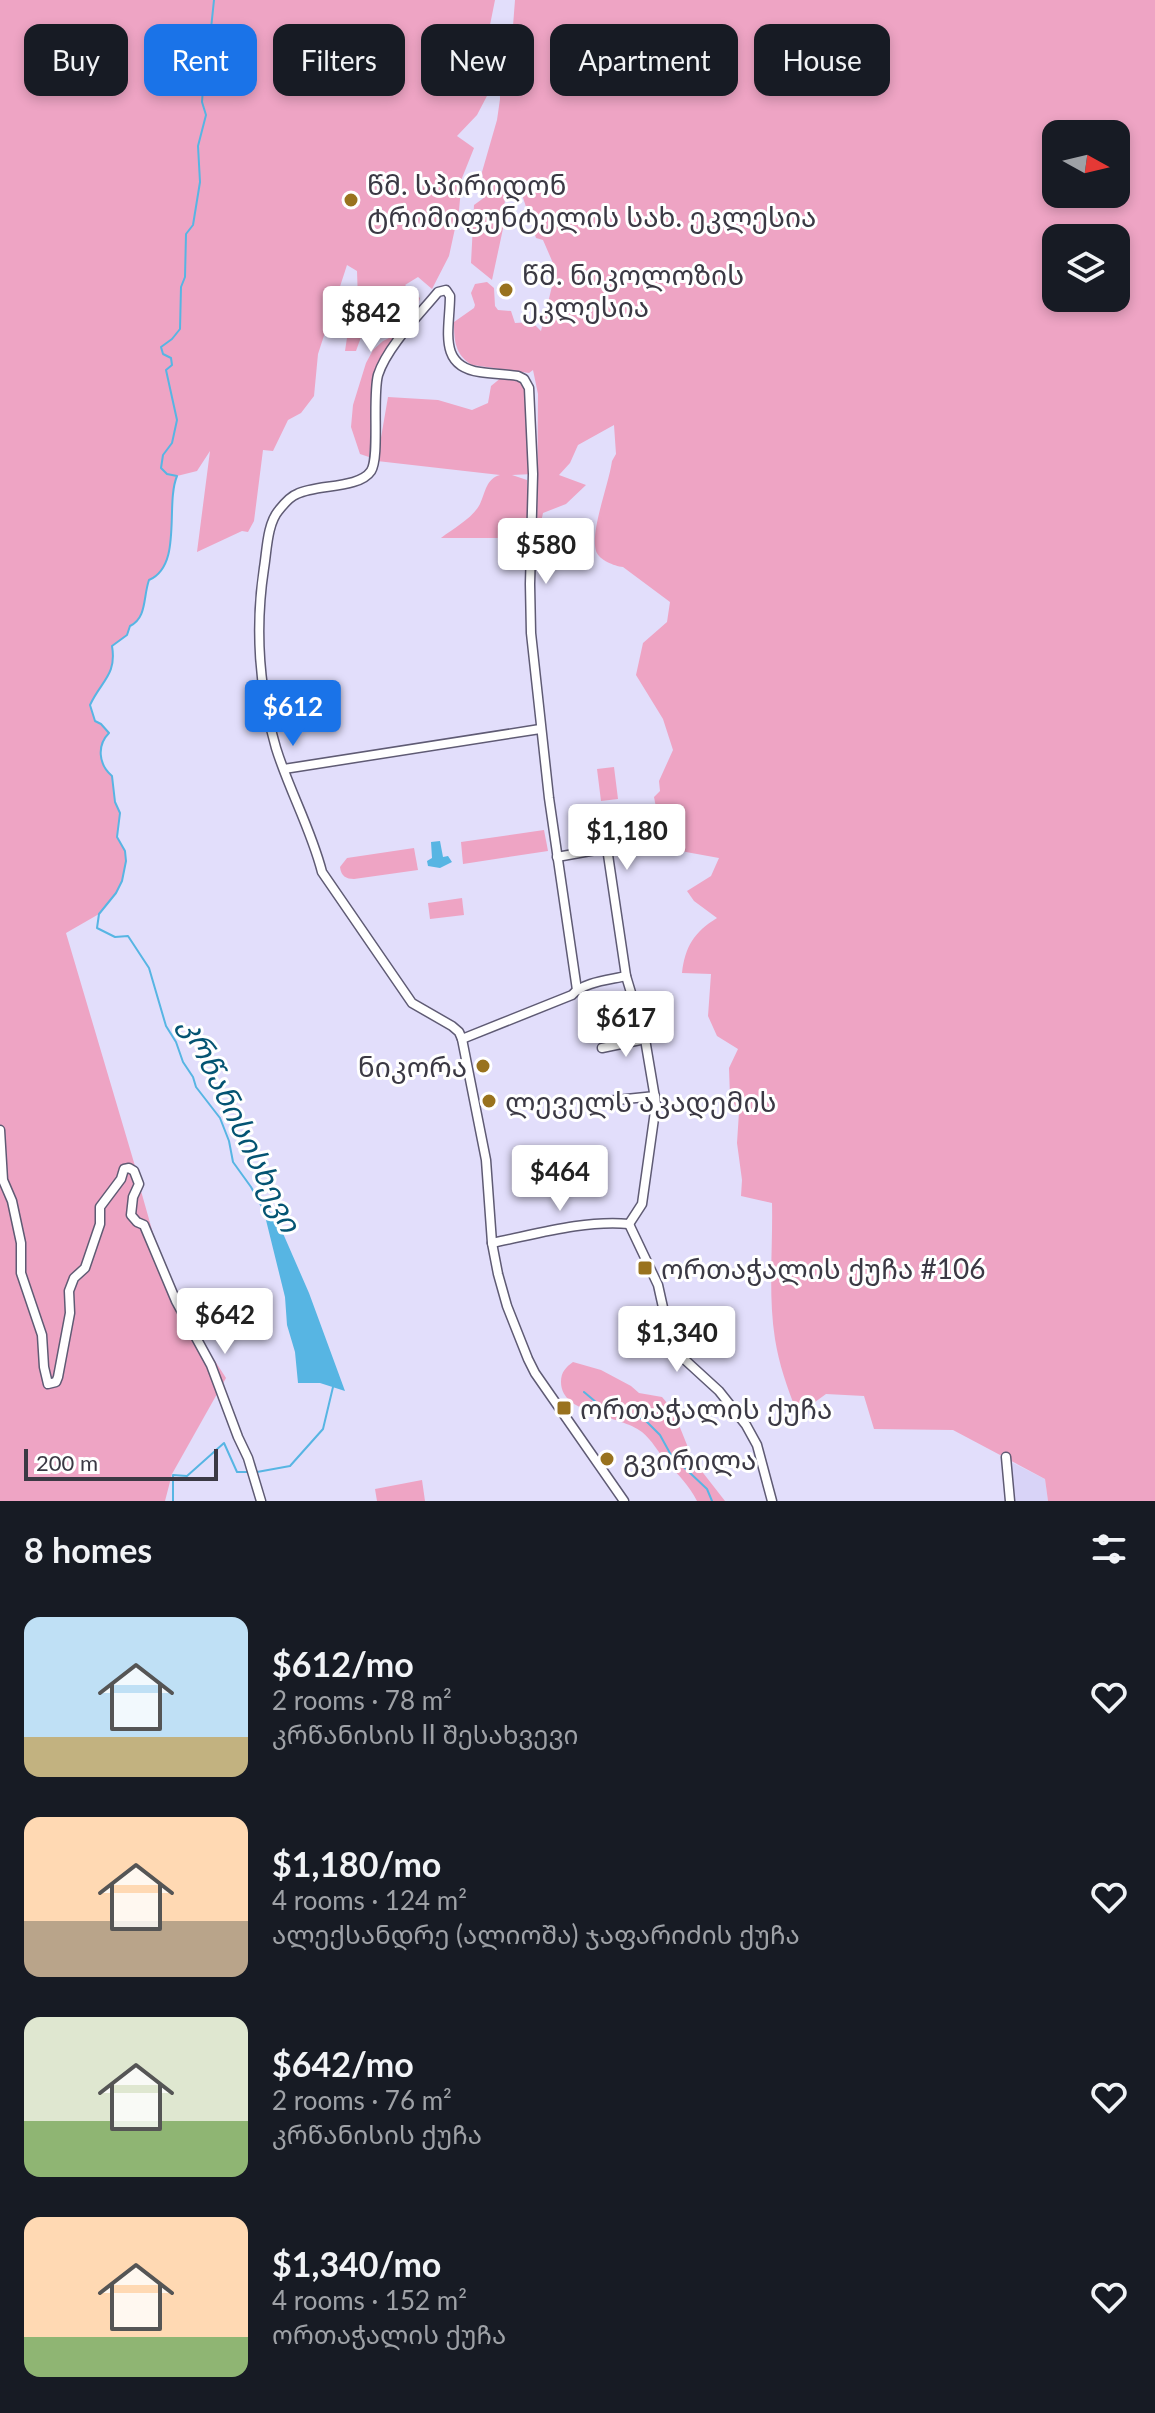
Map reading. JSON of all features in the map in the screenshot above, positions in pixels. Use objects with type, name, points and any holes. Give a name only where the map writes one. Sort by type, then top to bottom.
[{"type":"street","points":[[577,990],[540,729],[531,633],[533,474],[529,388],[518,376],[463,369],[455,362],[450,350],[450,296],[446,290],[438,292],[387,357],[378,376],[374,463],[370,472],[361,480],[296,494],[277,511],[271,526],[260,595],[265,705],[276,749],[322,872],[412,1003],[459,1032],[486,1160],[492,1243],[507,1306],[528,1359],[624,1501]]},
{"type":"street","points":[[284,769],[540,729]]},
{"type":"street","points":[[557,857],[607,848],[626,976],[645,1039],[656,1120],[649,1146],[642,1204],[629,1224]]},
{"type":"street","points":[[462,1039],[572,995],[577,990],[626,976]]},
{"type":"street","points":[[602,1048],[645,1039]]},
{"type":"street","points":[[607,1101],[655,1096]]},
{"type":"street","points":[[0,1130],[3,1180],[12,1201],[21,1243],[21,1273],[42,1335],[48,1384],[56,1382],[58,1377],[70,1313],[69,1291],[74,1278],[85,1268],[100,1224],[100,1207],[121,1179],[124,1169],[129,1168],[134,1171],[139,1184],[133,1197],[131,1215],[144,1225],[176,1301],[211,1365],[248,1458],[261,1501]]},
{"type":"street","points":[[492,1243],[557,1229],[629,1224]]},
{"type":"street","points":[[629,1224],[658,1285],[672,1348],[719,1391],[746,1425],[757,1445],[772,1501]]},
{"type":"street","points":[[1006,1457],[1010,1501]]},
{"type":"shaded area","points":[[0,0],[495,0],[490,24],[421,24],[421,96],[487,96],[477,115],[457,136],[474,148],[462,178],[449,256],[432,289],[418,277],[405,285],[420,298],[415,311],[383,331],[382,319],[374,319],[361,337],[356,351],[345,351],[351,311],[358,301],[357,271],[347,265],[318,354],[314,396],[301,413],[288,420],[273,451],[263,450],[254,521],[248,532],[242,531],[197,552],[210,451],[197,471],[177,476],[166,561],[149,580],[140,618],[130,626],[127,635],[112,646],[110,671],[90,705],[95,721],[109,733],[102,743],[101,754],[104,766],[112,776],[115,802],[120,813],[117,837],[125,851],[126,861],[116,893],[99,914],[66,933],[135,1166],[142,1178],[141,1191],[162,1265],[182,1310],[226,1378],[172,1474],[165,1501],[0,1501]]},
{"type":"shaded area","points":[[515,0],[1155,0],[1155,1501],[1048,1501],[1045,1479],[953,1430],[874,1429],[864,1396],[826,1394],[804,1410],[796,1410],[781,1366],[773,1322],[772,1203],[741,1196],[737,1143],[739,1112],[730,1097],[729,1068],[738,1049],[717,1036],[708,1016],[711,974],[682,973],[692,941],[717,918],[694,901],[687,891],[711,876],[719,858],[664,848],[654,797],[660,791],[659,781],[673,750],[663,719],[636,675],[643,643],[667,622],[670,602],[623,567],[603,560],[596,551],[598,520],[616,454],[614,425],[578,445],[570,463],[559,475],[586,485],[566,504],[543,513],[541,539],[537,538],[538,394],[533,370],[529,373],[472,365],[462,357],[455,341],[454,322],[474,308],[471,293],[475,284],[487,282],[494,288],[498,310],[511,311],[515,323],[532,322],[541,331],[556,270],[543,240],[536,238],[518,182],[505,194],[504,224],[492,280],[471,263],[474,205],[485,197],[482,172],[500,96],[534,96],[534,24],[513,24]]},
{"type":"shaded area","points":[[401,332],[380,364],[369,457],[360,454],[351,427],[353,405],[373,350]]},
{"type":"shaded area","points":[[502,377],[524,379],[533,474],[512,475],[527,480],[528,538],[441,538],[473,514],[489,483],[500,475],[377,461],[388,397],[438,400],[472,410],[488,403],[491,386]]},
{"type":"shaded area","points":[[614,767],[618,799],[601,801],[597,769]]},
{"type":"shaded area","points":[[544,830],[548,851],[463,864],[461,842]]},
{"type":"shaded area","points":[[414,848],[418,870],[354,879],[344,876],[340,867],[347,858]]},
{"type":"shaded area","points":[[462,898],[464,915],[430,919],[428,903]]},
{"type":"shaded area","points":[[573,1362],[601,1370],[639,1393],[662,1397],[673,1410],[693,1460],[725,1501],[697,1501],[642,1432],[581,1408],[571,1401],[564,1393],[561,1382],[564,1370]]},
{"type":"shaded area","points":[[1009,1461],[1045,1479],[1048,1501],[1014,1501]]},
{"type":"shaded area","points":[[422,1480],[425,1501],[377,1501],[375,1489]]},
{"type":"water","points":[[440,841],[443,857],[448,856],[452,862],[440,868],[428,866],[427,861],[432,858],[431,842]]},
{"type":"water","points":[[269,1211],[275,1215],[309,1293],[345,1391],[320,1383],[298,1383],[285,1297],[265,1216]]},
{"type":"waterway","name":"კრწანისისხევი","points":[[214,0],[202,102],[206,115],[198,146],[200,182],[193,225],[186,234],[180,329],[161,347],[163,354],[171,358],[172,365],[166,370],[177,420],[172,443],[163,455],[161,468],[167,474],[177,476],[170,548],[166,562],[149,580],[139,618],[130,626],[127,635],[112,646],[110,671],[90,705],[95,721],[109,733],[102,743],[101,754],[104,766],[112,776],[115,802],[120,813],[117,837],[125,851],[126,861],[122,881],[99,914],[97,928],[115,937],[128,936],[149,968],[166,1026],[183,1062],[196,1087],[220,1118],[233,1162],[266,1214]]},
{"type":"waterway","name":"კრწანისისხევი","points":[[257,1472],[290,1466],[323,1429],[333,1387]]},
{"type":"waterway","points":[[584,1392],[603,1408],[621,1410],[645,1420],[660,1435],[671,1455],[707,1489],[712,1501]]},
{"type":"waterway","name":"კრწანისისხევი","points":[[173,1501],[173,1475],[187,1476],[224,1443],[237,1472],[250,1472]]},
{"type":"place","name":"წმ. სპირიდონ ტრიმიფუნტელის სახ. ეკლესია","points":[[351,200]]},
{"type":"place","name":"წმ. ნიკოლოზის ეკლესია","points":[[506,290]]},
{"type":"place","name":"ნიკორა","points":[[483,1066]]},
{"type":"place","name":"ლეველს აკადემის","points":[[489,1101]]},
{"type":"place","name":"ორთაჭალის ქუჩა #106","points":[[645,1268]]},
{"type":"place","name":"ორთაჭალის ქუჩა","points":[[564,1408]]},
{"type":"place","name":"გვირილა","points":[[607,1459]]}]
